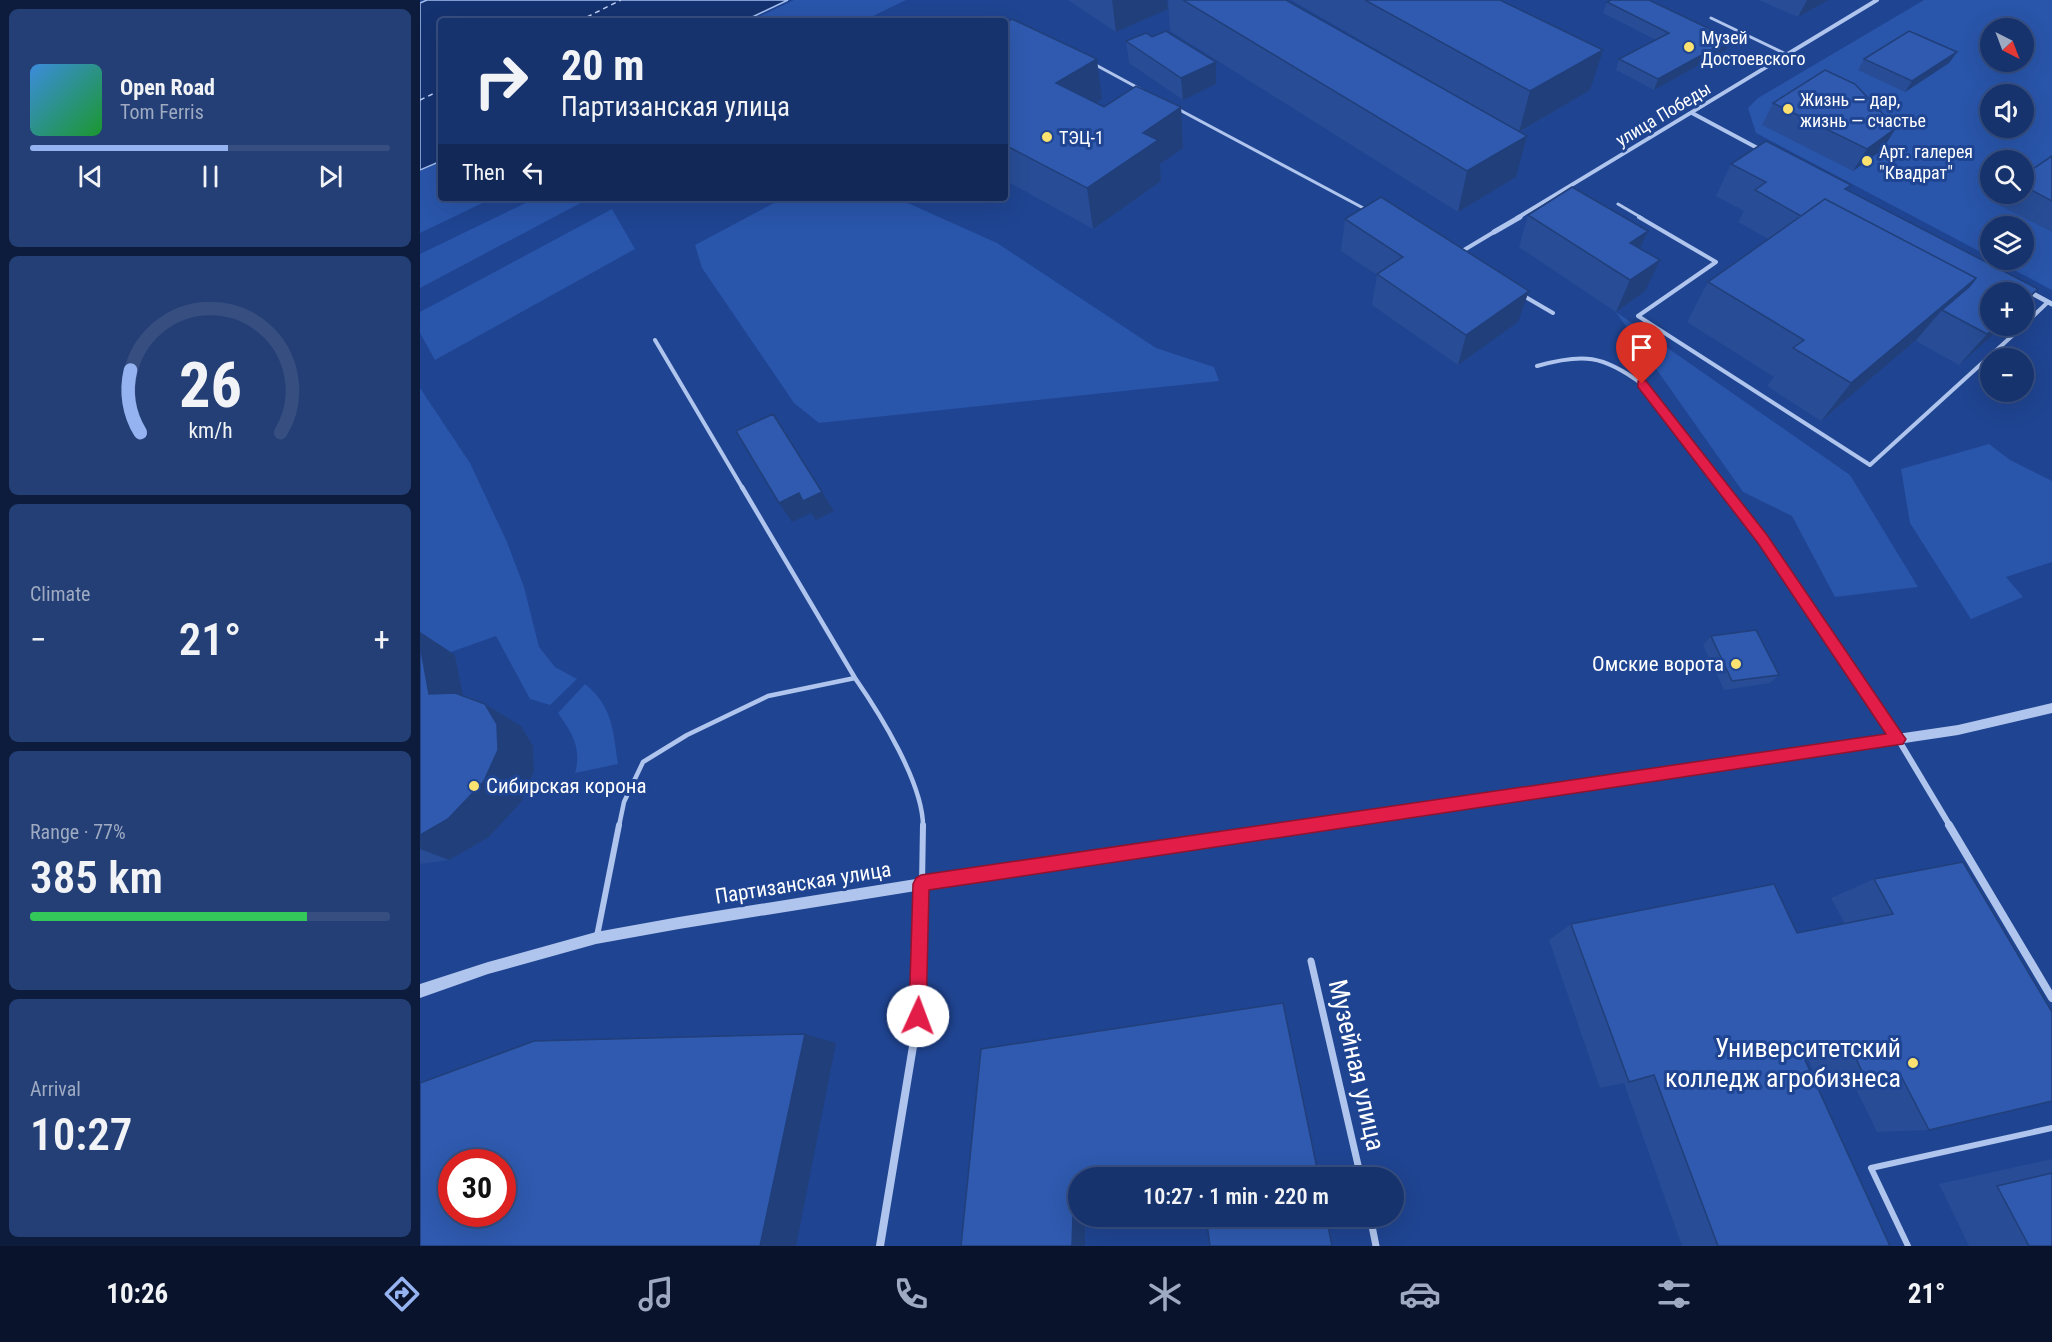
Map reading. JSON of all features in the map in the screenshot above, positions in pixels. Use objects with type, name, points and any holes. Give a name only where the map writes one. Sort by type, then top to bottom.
[{"type":"street","name":"улица Победы","points":[[1494,232],[1877,0]]},
{"type":"street","points":[[1692,113],[1770,154]]},
{"type":"street","points":[[2034,294],[2050,303]]},
{"type":"street","name":"Партизанская улица","points":[[420,992],[488,968],[596,938],[921,884],[1958,730],[2052,708]]},
{"type":"street","points":[[1898,739],[2052,998]]},
{"type":"street","points":[[880,1246],[918,1016],[921,884]]},
{"type":"street","name":"Музейная улица","points":[[1311,961],[1358,1167]]},
{"type":"street","points":[[1372,1227],[1376,1246]]},
{"type":"lane","points":[[1711,18],[1786,54]]},
{"type":"lane","points":[[1093,63],[1145,91]]},
{"type":"lane","points":[[1176,107],[1372,212]]},
{"type":"lane","points":[[1618,204],[1716,262],[1638,316],[1870,465],[2011,336]]},
{"type":"lane","points":[[1454,256],[1494,232]]},
{"type":"lane","points":[[1514,290],[1553,313]]},
{"type":"lane","points":[[2034,316],[2050,303]]},
{"type":"lane","points":[[655,340],[855,678],[875,707],[903,761],[923,809],[921,884]]},
{"type":"lane","points":[[1537,366],[1569,356],[1595,357],[1621,367],[1642,384],[1762,539],[1898,739]]},
{"type":"lane","points":[[596,938],[624,802],[643,762],[687,735],[768,696],[855,678]]},
{"type":"lane","points":[[1908,1246],[1871,1168],[2052,1128]]},
{"type":"shaded area","points":[[427,0],[788,0],[750,18],[438,18],[438,162],[420,170],[420,3]]},
{"type":"shaded area","points":[[794,0],[906,0],[869,18],[756,18]]},
{"type":"shaded area","points":[[1924,0],[2052,0],[2052,290],[2014,270],[2034,270],[2034,216],[1980,216],[1980,252],[1756,133],[1748,108],[1758,98]]},
{"type":"shaded area","points":[[438,162],[438,201],[487,201],[420,233],[420,171]]},
{"type":"shaded area","points":[[530,201],[584,201],[420,288],[420,254]]},
{"type":"shaded area","points":[[777,201],[897,201],[910,204],[997,243],[1156,348],[1214,367],[1219,381],[819,423],[794,403],[702,268],[695,245]]},
{"type":"shaded area","points":[[612,209],[635,249],[435,360],[420,333],[420,312]]},
{"type":"shaded area","points":[[1616,312],[1850,475],[1918,587],[1835,597],[1792,516],[1743,492]]},
{"type":"shaded area","points":[[420,388],[470,463],[507,542],[524,587],[539,647],[555,667],[577,679],[550,705],[530,699],[496,636],[420,663]]},
{"type":"shaded area","points":[[1989,444],[2010,460],[2052,481],[2052,562],[2006,577],[2023,597],[1971,619],[1910,523],[1901,469]]},
{"type":"shaded area","points":[[585,684],[594,692],[606,710],[613,730],[618,764],[575,773],[576,748],[568,727],[558,713]]},
{"type":"building","points":[[1183,0],[1286,0],[1527,136],[1467,171]]},
{"type":"building","points":[[1365,0],[1500,0],[1603,50],[1530,91]]},
{"type":"building","name":"Музей Достоевского","points":[[1611,0],[1649,0],[1731,39],[1658,79],[1619,59],[1669,33],[1607,2]]},
{"type":"building","points":[[1012,19],[1097,59],[1056,83],[1104,107],[1136,86],[1181,107],[1143,133],[1158,140],[1087,188],[1008,147],[1008,21]]},
{"type":"building","points":[[1166,31],[1216,62],[1181,78],[1126,41],[1146,33],[1152,37]]},
{"type":"building","points":[[1909,31],[1957,52],[1912,81],[1864,59]]},
{"type":"building","points":[[1825,70],[1855,84],[1896,128],[1867,149],[1773,103]]},
{"type":"building","points":[[1766,141],[1851,185],[1845,189],[1980,259],[1980,270],[2001,270],[2024,282],[1980,282],[1980,330],[1942,310],[1976,278],[1825,199],[1801,216],[1755,190],[1766,182],[1731,164]]},
{"type":"building","points":[[2052,156],[2052,201],[2034,191],[2034,168]]},
{"type":"building","points":[[1572,187],[1648,231],[1630,243],[1660,260],[1630,280],[1528,215]]},
{"type":"building","points":[[1381,197],[1529,291],[1466,335],[1377,274],[1403,257],[1345,219]]},
{"type":"building","points":[[1825,199],[1976,278],[1851,383],[1793,348],[1804,340],[1708,282]]},
{"type":"building","points":[[773,414],[822,492],[803,501],[799,493],[779,503],[736,431]]},
{"type":"building","name":"Омские ворота","points":[[1756,630],[1779,675],[1732,681],[1711,636]]},
{"type":"building","points":[[420,644],[429,694],[455,693],[485,704],[497,724],[498,750],[484,781],[448,819],[420,835]]},
{"type":"building","name":"Университетский колледж агробизнеса","points":[[1963,862],[2052,1012],[2052,1101],[1929,1130],[1899,1072],[1866,1080],[1852,1050],[1805,1060],[1890,1246],[1718,1246],[1654,1075],[1629,1082],[1571,924],[1774,884],[1797,933],[1893,914],[1874,879]]},
{"type":"building","points":[[1283,1003],[1317,1167],[1068,1167],[1068,1227],[1073,1227],[1072,1246],[961,1246],[981,1049]]},
{"type":"building","points":[[805,1034],[760,1246],[420,1246],[420,1083],[534,1041]]},
{"type":"building","points":[[2052,1173],[2052,1246],[2029,1246],[1997,1186]]},
{"type":"building","points":[[1207,1227],[1328,1227],[1332,1246],[1210,1246]]},
{"type":"ferry route","points":[[585,18],[621,0]]},
{"type":"ferry route","points":[[420,100],[438,91]]},
{"type":"place","name":"Музей Достоевского","points":[[1689,47]]},
{"type":"place","name":"Жизнь — дар, жизнь — счастье","points":[[1788,109]]},
{"type":"place","name":"ТЭЦ-1","points":[[1047,137]]},
{"type":"place","name":"Арт. галерея \"Квадрат\"","points":[[1867,161]]},
{"type":"place","name":"Омские ворота","points":[[1736,664]]},
{"type":"place","name":"Сибирская корона","points":[[474,786]]},
{"type":"place","name":"Университетский колледж агробизнеса","points":[[1913,1063]]},
{"type":"route","points":[[918,1016],[921,884],[1898,739],[1762,539],[1642,384]]}]
